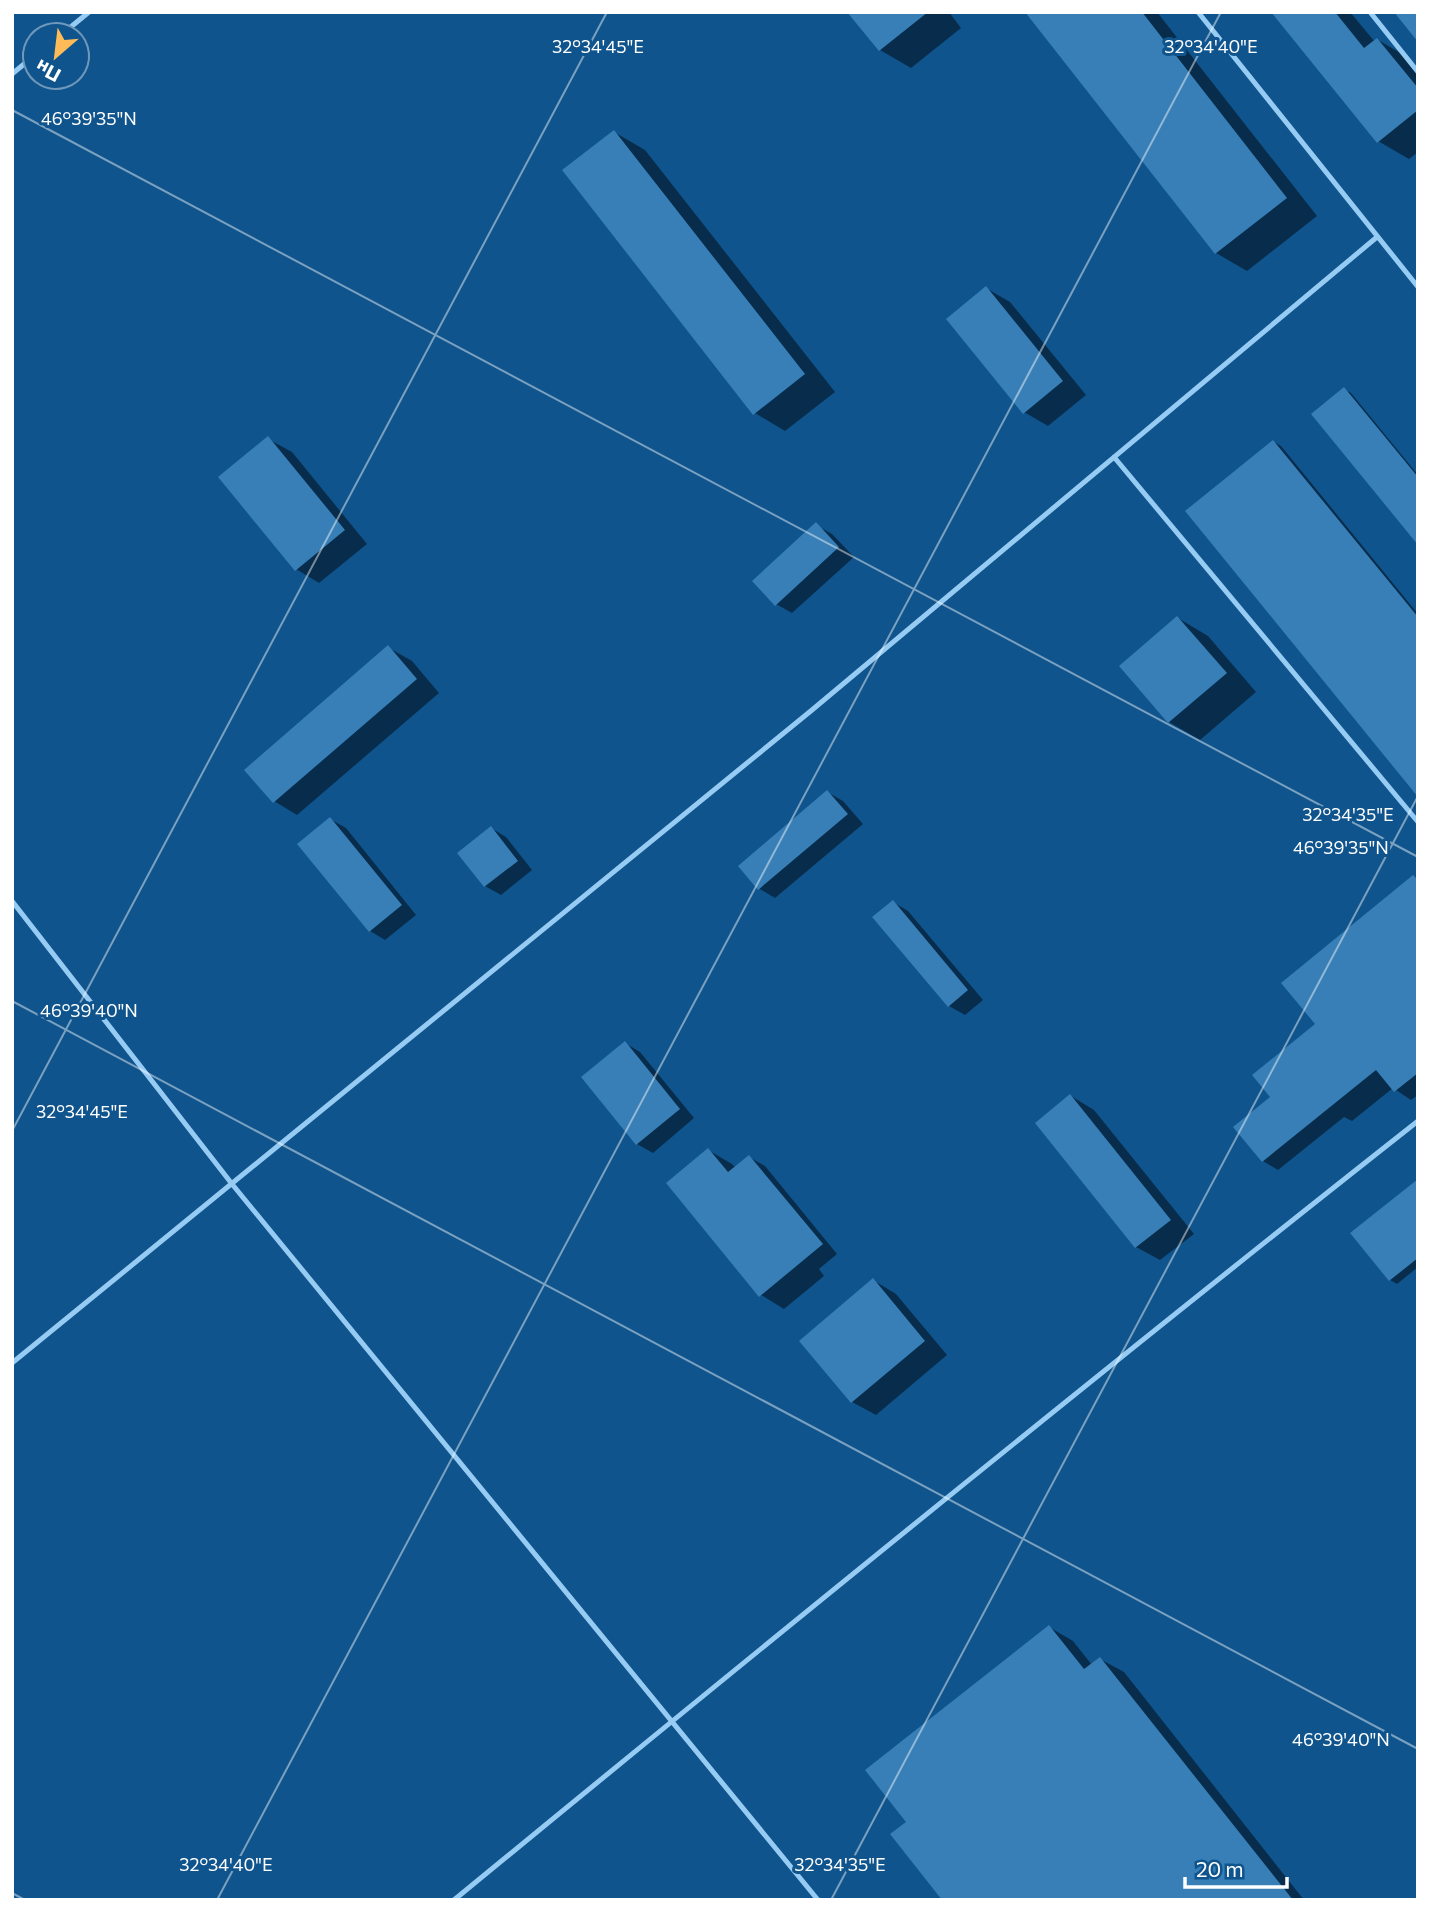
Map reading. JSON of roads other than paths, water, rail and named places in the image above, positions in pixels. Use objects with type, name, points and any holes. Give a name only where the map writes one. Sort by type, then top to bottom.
[{"type":"lane","points":[[1198,12],[1418,287]]},
{"type":"lane","points":[[1370,12],[1418,72]]},
{"type":"lane","points":[[12,1363],[801,719],[1377,237]]},
{"type":"lane","points":[[1114,457],[1418,822]]},
{"type":"lane","points":[[12,901],[232,1184],[818,1900]]},
{"type":"lane","points":[[454,1900],[672,1721],[1418,1121]]}]
